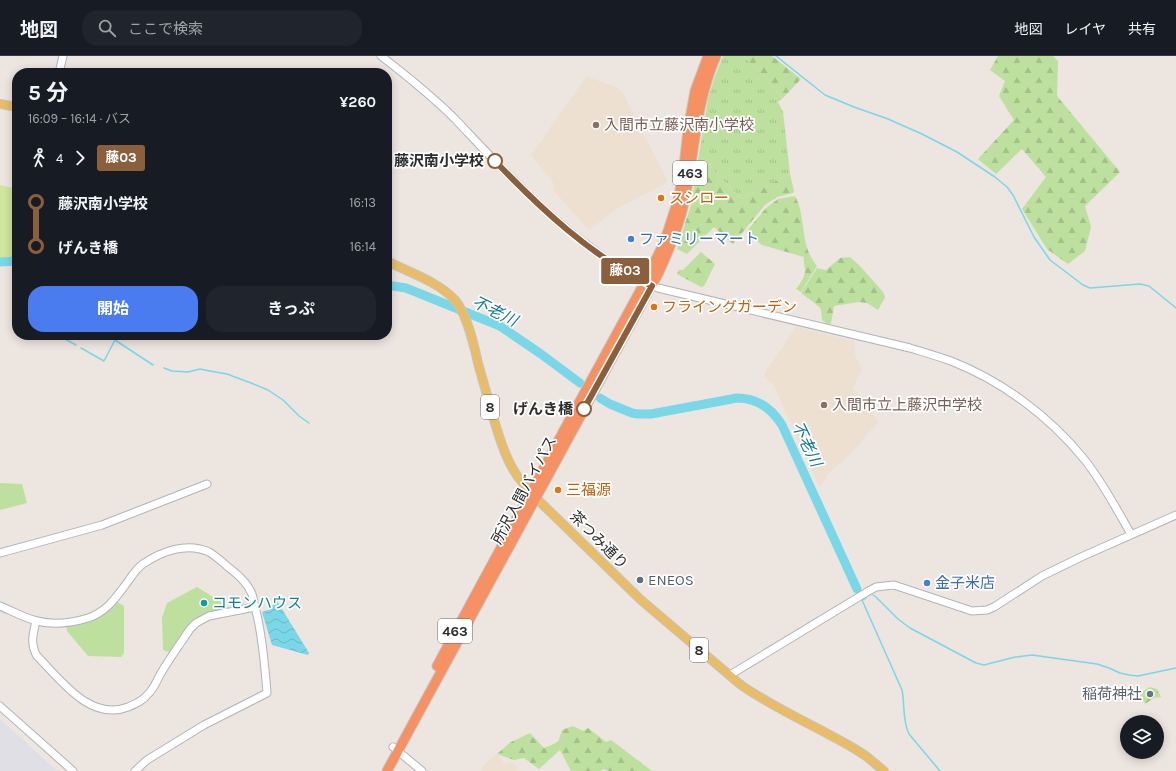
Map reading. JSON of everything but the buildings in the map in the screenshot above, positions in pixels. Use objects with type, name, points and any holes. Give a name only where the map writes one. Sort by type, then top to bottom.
[{"type":"highway","name":"所沢入間バイパス","points":[[648,284],[674,213],[683,175],[688,130],[695,91],[708,56]]},
{"type":"highway","name":"所沢入間バイパス","points":[[381,771],[396,749],[586,397],[648,284],[668,251],[682,215],[700,105],[709,73],[716,56]]},
{"type":"highway","name":"所沢入間バイパス","points":[[388,771],[396,749]]},
{"type":"main road","points":[[0,104],[12,106]]},
{"type":"main road","name":"茶つみ通り","points":[[392,263],[432,282],[447,293],[460,306],[472,340],[503,448],[518,477],[533,495],[641,600],[741,684],[761,698],[855,749],[884,771]]},
{"type":"street","points":[[60,68],[63,56]]},
{"type":"street","points":[[381,56],[408,76],[435,100],[515,182],[551,216],[588,246],[632,276],[648,284],[910,348],[950,361],[972,371],[1008,391],[1034,409],[1062,434],[1085,460],[1131,534]]},
{"type":"street","points":[[1,550],[102,525],[207,484]]},
{"type":"street","points":[[730,675],[876,587],[894,585],[972,611],[987,610],[994,608],[1042,576],[1176,514]]},
{"type":"street","points":[[0,606],[36,621],[48,623],[64,623],[86,618],[108,607],[142,565],[170,550],[195,548],[209,552],[240,576],[251,593],[255,607],[264,651],[267,693],[204,725],[147,760],[135,771]]},
{"type":"street","points":[[36,621],[32,639],[34,651],[37,656],[79,698],[89,704],[103,709],[118,709],[138,703],[150,693],[161,672],[196,623],[209,616],[255,607]]},
{"type":"street","points":[[0,706],[73,771]]},
{"type":"street","points":[[396,749],[422,771]]},
{"type":"shaded area","name":"入間市立藤沢南小学校","points":[[588,77],[618,88],[624,95],[668,182],[618,208],[589,230],[553,190],[553,182],[531,155],[584,80]]},
{"type":"shaded area","name":"入間市立上藤沢中学校","points":[[796,327],[855,341],[855,355],[862,369],[853,388],[879,422],[866,435],[858,446],[827,475],[825,480],[819,486],[773,384],[764,377],[764,374]]},
{"type":"shaded area","points":[[0,719],[57,771],[0,771]]},
{"type":"shaded area","points":[[495,755],[498,755],[505,764],[509,762],[513,763],[520,771],[482,771],[480,769]]},
{"type":"green space","points":[[723,56],[744,56],[783,98],[778,102],[783,112],[790,174],[742,199],[721,179],[699,154],[708,99]]},
{"type":"green space","points":[[744,56],[772,56],[801,79],[783,98]]},
{"type":"green space","points":[[998,56],[1053,56],[1058,61],[1057,96],[1120,172],[1085,206],[1091,227],[1085,251],[1068,264],[1047,249],[1022,209],[1046,177],[1022,149],[996,174],[978,159],[1014,120],[999,96],[1005,81],[990,70]]},
{"type":"green space","points":[[699,154],[721,179],[742,199],[790,174],[794,191],[793,193],[777,197],[765,205],[733,244],[714,227],[687,254],[677,249],[691,205]]},
{"type":"green space","points":[[0,185],[12,188],[12,260],[0,260]]},
{"type":"green space","points":[[795,196],[799,204],[805,240],[811,258],[817,266],[801,292],[796,289],[801,283],[804,275],[804,257],[762,245],[746,232],[766,208],[778,199]]},
{"type":"green space","points":[[701,252],[715,264],[704,286],[701,287],[677,274],[679,270],[683,270]]},
{"type":"green space","points":[[850,257],[883,292],[885,297],[878,310],[867,303],[859,302],[834,306],[831,323],[826,323],[822,320],[820,308],[801,293],[817,268],[826,270],[840,258]]},
{"type":"green space","points":[[0,483],[22,484],[27,503],[0,510]]},
{"type":"green space","points":[[197,587],[226,605],[227,610],[204,616],[172,653],[163,650],[162,618],[167,603]]},
{"type":"green space","points":[[116,601],[124,606],[124,653],[121,657],[88,656],[67,631],[66,625],[74,623]]},
{"type":"green space","points":[[1150,687],[1157,689],[1161,697],[1154,698],[1145,704],[1140,693]]},
{"type":"green space","points":[[573,726],[583,731],[588,728],[606,742],[611,740],[652,771],[609,771],[603,769],[601,771],[571,771],[560,750],[539,769],[524,758],[514,760],[497,754],[511,742],[530,733],[544,748],[558,742],[562,730]]},
{"type":"water","points":[[277,601],[309,653],[308,655],[272,645],[262,612],[268,610]]},
{"type":"waterway","points":[[776,56],[825,95],[888,119],[922,134],[957,152],[995,177],[1007,187],[1013,195],[1034,237],[1050,260],[1083,285],[1090,288],[1140,284],[1149,286],[1176,308]]},
{"type":"waterway","name":"不老川","points":[[0,262],[12,261]]},
{"type":"waterway","name":"不老川","points":[[392,286],[406,288],[500,326],[580,383]]},
{"type":"waterway","points":[[67,340],[76,345]]},
{"type":"waterway","points":[[81,348],[104,361],[115,340],[153,365]]},
{"type":"waterway","points":[[164,368],[172,371],[188,372],[200,369],[227,374],[251,383],[268,390],[283,400],[299,416],[309,423]]},
{"type":"waterway","name":"不老川","points":[[600,398],[610,404],[638,414],[651,414],[737,398],[757,402],[769,409],[782,425],[857,589]]},
{"type":"waterway","points":[[873,595],[898,619],[910,628],[976,663],[984,665],[1015,657],[1032,655],[1097,664],[1120,673],[1138,676],[1176,668]]},
{"type":"waterway","name":"不老川","points":[[866,598],[862,600],[902,690],[904,718],[909,734],[940,771]]},
{"type":"bus line","name":"藤03","points":[[495,161],[551,216],[588,246],[632,276],[652,286],[584,409]]},
{"type":"place","name":"入間市立藤沢南小学校","points":[[596,125]]},
{"type":"place","name":"藤沢南小学校","points":[[495,161]]},
{"type":"place","name":"スシロー","points":[[661,198]]},
{"type":"place","name":"ファミリーマート","points":[[631,239]]},
{"type":"place","name":"フライングガーデン","points":[[654,307]]},
{"type":"place","name":"入間市立上藤沢中学校","points":[[824,405]]},
{"type":"place","name":"げんき橋","points":[[584,409]]},
{"type":"place","name":"三福源","points":[[558,490]]},
{"type":"place","name":"ENEOS","points":[[640,580]]},
{"type":"place","name":"金子米店","points":[[927,583]]},
{"type":"place","name":"コモンハウス","points":[[204,603]]},
{"type":"place","name":"稲荷神社","points":[[1150,694]]}]
